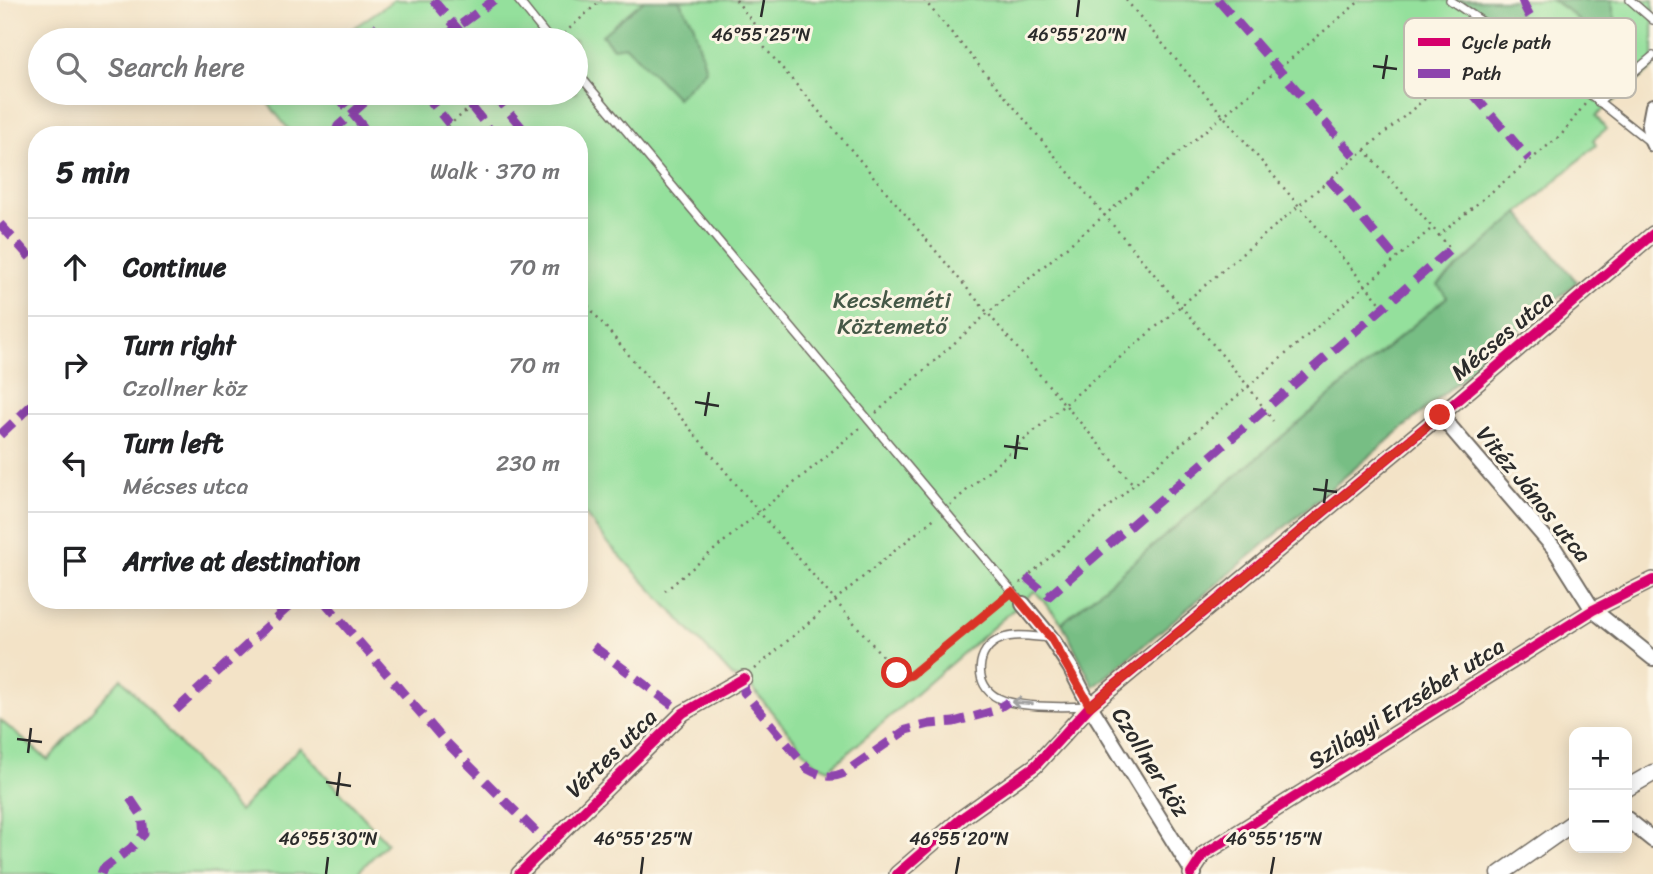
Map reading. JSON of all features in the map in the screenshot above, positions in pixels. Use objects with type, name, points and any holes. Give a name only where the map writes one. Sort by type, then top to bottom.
[{"type":"street","points":[[1653,106],[1649,127],[1653,144]]},
{"type":"street","name":"Mécses utca","points":[[897,874],[963,817],[1035,766],[1090,706],[1653,234]]},
{"type":"street","name":"Vitéz János utca","points":[[1440,415],[1554,548],[1593,610],[1653,658]]},
{"type":"street","name":"Szilágyi Erzsébet utca","points":[[1192,873],[1203,854],[1593,610],[1653,580]]},
{"type":"street","name":"Czollner köz","points":[[1023,604],[1051,638],[1192,873]]},
{"type":"street","name":"Vértes utca","points":[[519,874],[683,713],[744,678]]},
{"type":"street","points":[[1632,785],[1653,773]]},
{"type":"street","points":[[1632,823],[1653,840]]},
{"type":"street","points":[[1500,874],[1569,826]]},
{"type":"lane","points":[[518,0],[540,28]]},
{"type":"lane","points":[[1450,0],[1475,18]]},
{"type":"lane","points":[[1630,0],[1653,20]]},
{"type":"lane","points":[[1636,69],[1653,56]]},
{"type":"lane","points":[[588,85],[1023,604]]},
{"type":"lane","points":[[1595,99],[1653,144]]},
{"type":"lane","points":[[1051,638],[1010,636],[995,642],[981,660],[984,684],[994,696],[1008,702],[1062,707],[1090,706]]},
{"type":"path","points":[[570,28],[601,0]]},
{"type":"path","points":[[736,0],[763,36],[765,48],[1133,485]]},
{"type":"path","points":[[924,0],[1248,386],[1273,421]]},
{"type":"path","points":[[1126,0],[1383,306]]},
{"type":"path","points":[[665,591],[870,419],[988,313],[1361,0]]},
{"type":"path","points":[[744,678],[1427,98]]},
{"type":"path","points":[[1438,236],[1562,134],[1595,99]]},
{"type":"path","points":[[451,126],[474,105]]},
{"type":"path","points":[[1365,150],[1451,249]]},
{"type":"path","points":[[588,306],[887,663],[905,677],[1012,592],[1026,577],[1431,229]]},
{"type":"green space","name":"Kecskeméti Köztemető","points":[[394,0],[1653,0],[1653,68],[1636,82],[1636,18],[1404,18],[1404,98],[1617,98],[1596,116],[1606,129],[1593,140],[1596,145],[1438,285],[1448,296],[1062,623],[1035,591],[829,769],[813,762],[744,678],[734,678],[608,543],[588,517],[588,126],[286,126],[269,105],[588,105],[588,28],[353,28]]},
{"type":"green space","points":[[644,0],[679,0],[693,23],[706,70],[677,98],[626,46],[613,48],[602,35]]},
{"type":"green space","points":[[1459,0],[1523,0],[1518,5],[1519,18],[1486,18]]},
{"type":"green space","points":[[1551,0],[1611,0],[1615,18],[1576,18]]},
{"type":"green space","points":[[1519,213],[1577,282],[1094,687],[1062,623],[1447,297],[1438,285]]},
{"type":"green space","points":[[121,678],[239,811],[300,747],[387,843],[356,874],[0,874],[0,720],[48,760]]},
{"type":"marked path","points":[[433,0],[457,28]]},
{"type":"marked path","points":[[456,28],[494,0]]},
{"type":"marked path","points":[[1218,0],[1356,158]]},
{"type":"marked path","points":[[1522,0],[1530,18]]},
{"type":"marked path","points":[[1477,98],[1529,159]]},
{"type":"marked path","points":[[345,105],[362,126]]},
{"type":"marked path","points":[[338,126],[362,105]]},
{"type":"marked path","points":[[434,105],[449,124]]},
{"type":"marked path","points":[[503,105],[520,126]]},
{"type":"marked path","points":[[471,106],[487,126]]},
{"type":"marked path","points":[[1329,179],[1396,259]]},
{"type":"marked path","points":[[0,224],[28,255]]},
{"type":"marked path","points":[[1026,577],[1049,596],[1451,249]]},
{"type":"marked path","points":[[0,435],[28,409]]},
{"type":"marked path","points":[[176,710],[286,609]]},
{"type":"marked path","points":[[331,609],[442,738],[548,844]]},
{"type":"marked path","points":[[593,646],[683,713]]},
{"type":"marked path","points":[[744,678],[744,692],[808,769],[826,776],[844,773],[906,730],[954,722],[994,711],[1008,702]]},
{"type":"marked path","points":[[101,874],[103,869],[131,848],[144,834],[142,816],[127,794]]},
{"type":"cycle path","points":[[897,874],[963,817],[1035,766],[1090,706],[1653,234]]},
{"type":"cycle path","points":[[1191,874],[1204,854],[1593,610],[1653,580]]},
{"type":"cycle path","points":[[519,874],[683,713],[744,678]]},
{"type":"route","points":[[897,673],[905,677],[911,675],[1012,592],[1051,638],[1090,706],[1440,415]]}]
